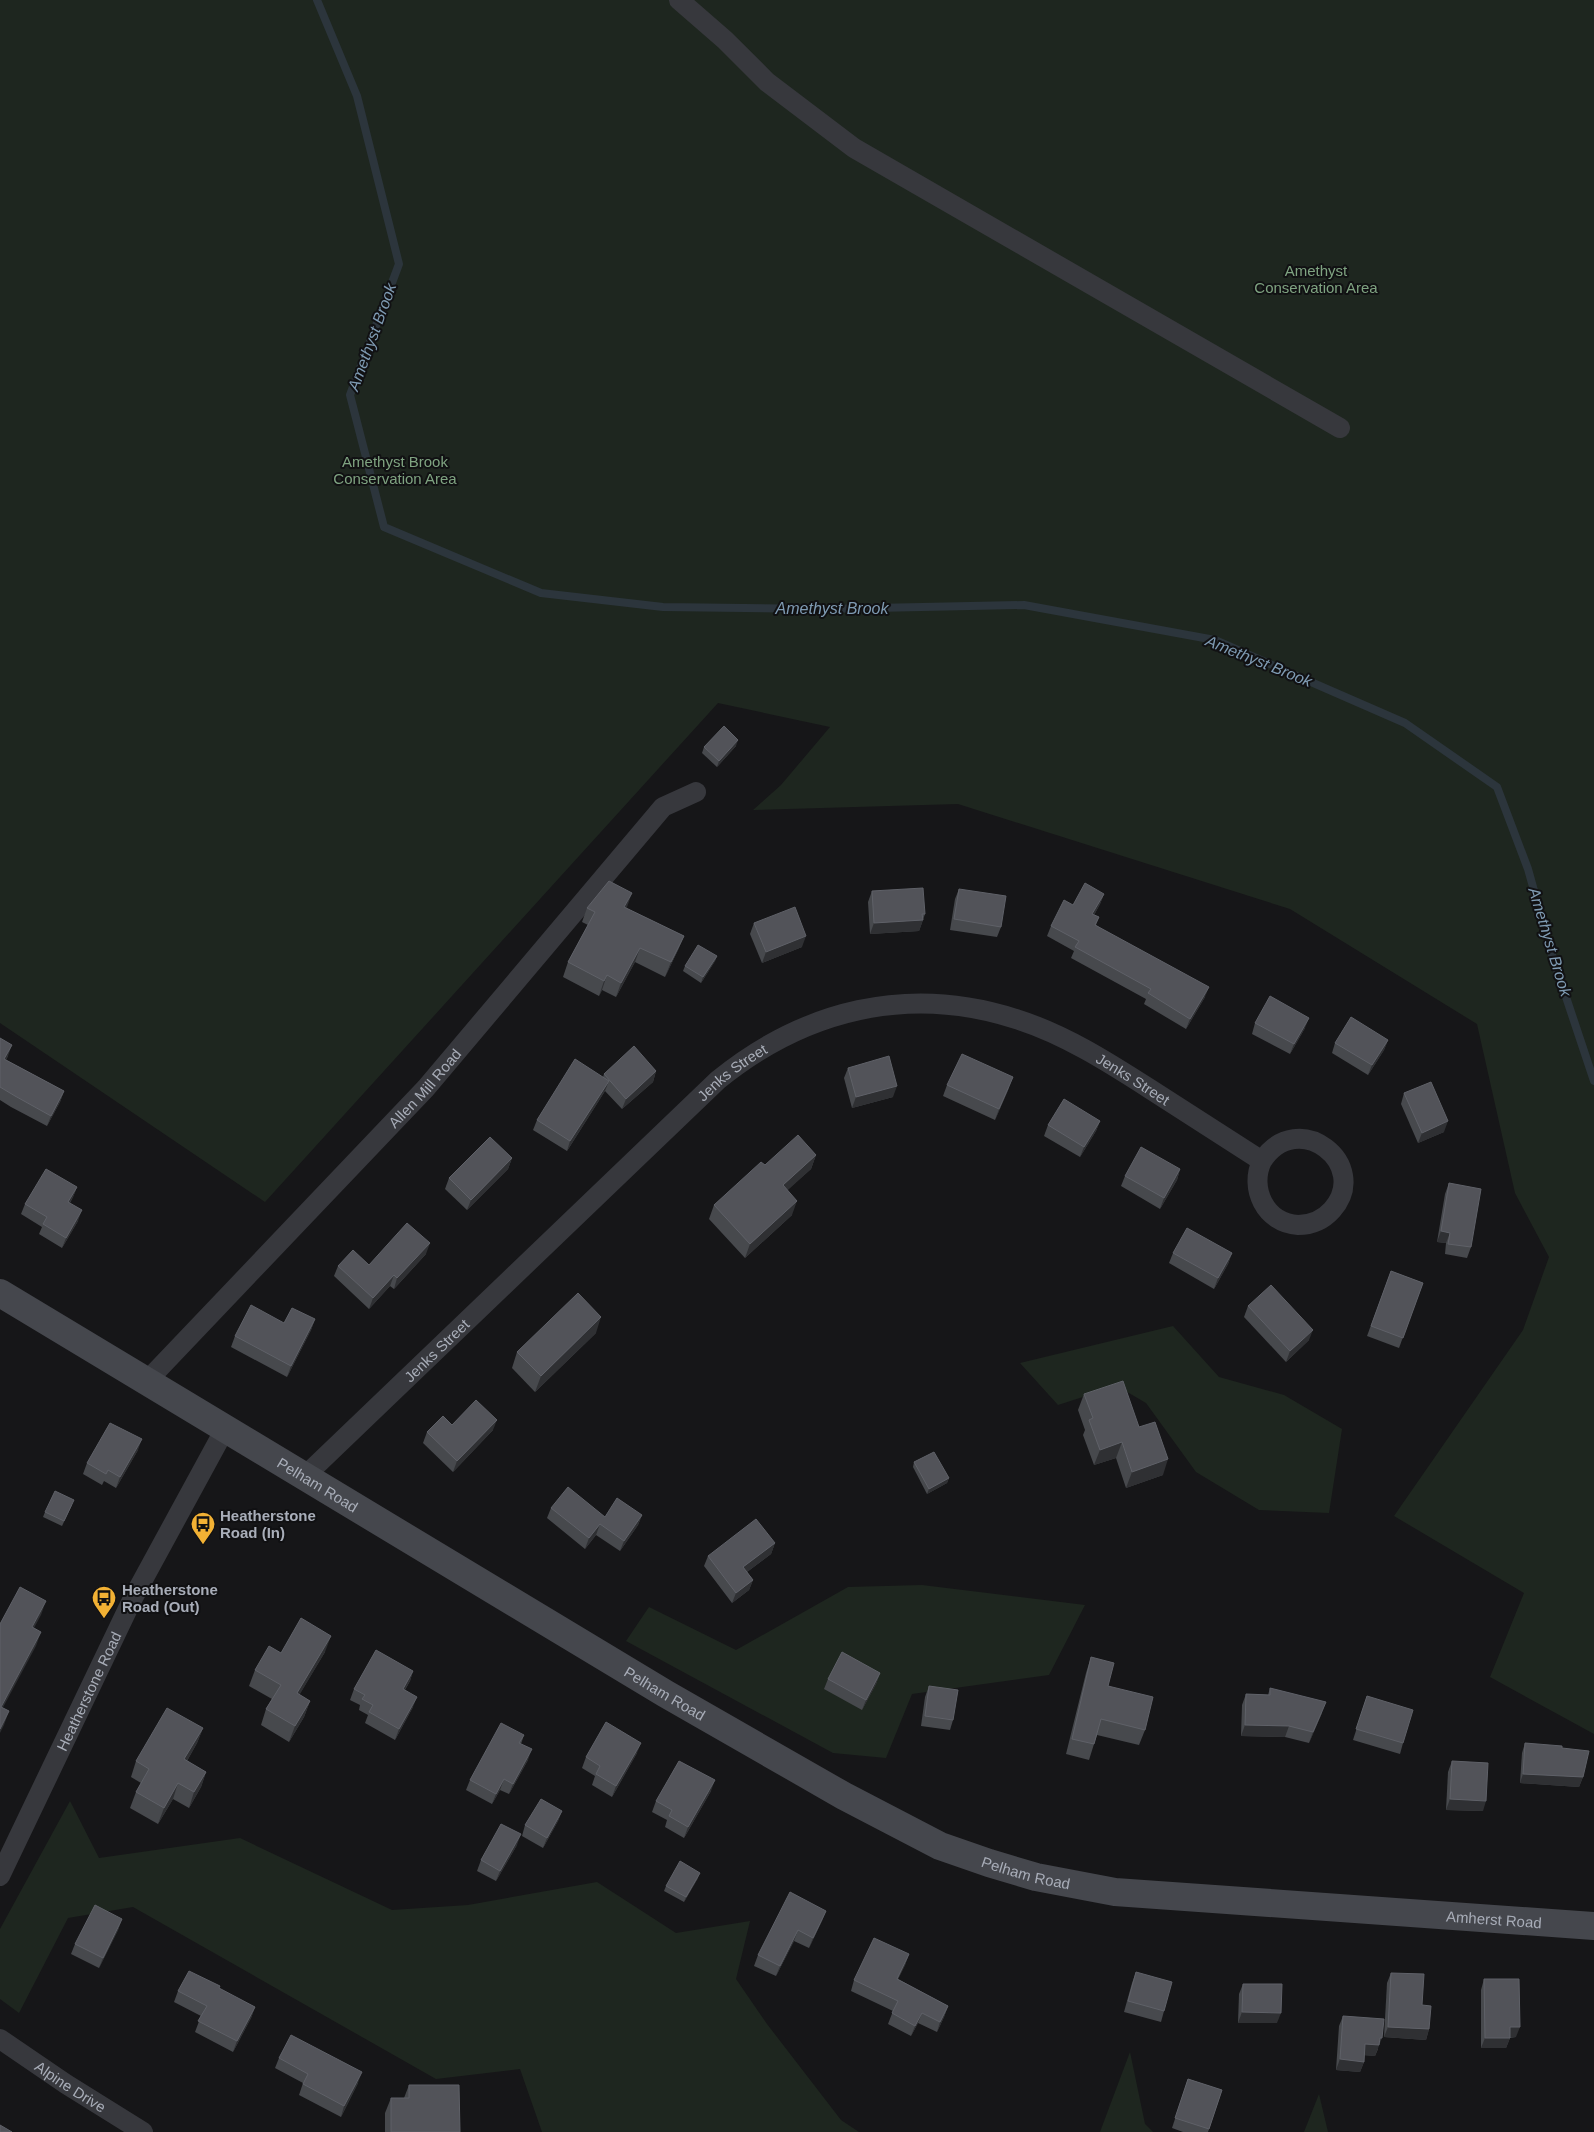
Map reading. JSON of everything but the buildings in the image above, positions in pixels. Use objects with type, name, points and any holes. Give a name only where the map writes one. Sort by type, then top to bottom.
[{"type":"main road","name":"Pelham Road","points":[[0,1293],[725,1728],[907,1830],[948,1849],[1036,1877],[1115,1892],[1394,1912]]},
{"type":"main road","name":"Amherst Road","points":[[1394,1912],[1594,1926]]},
{"type":"street","points":[[680,0],[725,40],[766,82],[854,148],[1340,428]]},
{"type":"street","name":"Allen Mill Road","points":[[146,1382],[426,1088],[663,807],[696,792]]},
{"type":"street","name":"Jenks Street","points":[[305,1476],[718,1080],[766,1046],[797,1030],[834,1016],[872,1007],[917,1003],[965,1007],[1017,1019],[1046,1030],[1103,1060],[1262,1160]]},
{"type":"street","points":[[1292,1139],[1308,1139],[1322,1145],[1334,1155],[1342,1176],[1342,1191],[1335,1207],[1322,1218],[1306,1224],[1288,1223],[1273,1216],[1258,1194],[1257,1177],[1262,1160],[1278,1144],[1292,1139]]},
{"type":"street","name":"Heatherstone Road","points":[[0,1876],[133,1598],[225,1429]]},
{"type":"street","name":"Alpine Drive","points":[[0,2039],[66,2084],[143,2132]]},
{"type":"green space","name":"Amethyst Brook Conservation Area","points":[[0,0],[1594,0],[1594,1734],[1490,1677],[1524,1593],[1394,1516],[1523,1330],[1549,1257],[1515,1193],[1477,1024],[1290,909],[958,804],[753,810],[781,785],[830,727],[718,703],[265,1202],[0,1023]]},
{"type":"green space","points":[[1173,1326],[1219,1377],[1284,1395],[1342,1429],[1329,1513],[1259,1510],[1196,1472],[1146,1403],[1117,1386],[1058,1405],[1020,1363]]},
{"type":"green space","points":[[922,1585],[1085,1605],[1049,1675],[912,1694],[886,1758],[833,1753],[626,1641],[649,1607],[736,1650],[848,1587]]},
{"type":"green space","points":[[70,1801],[99,1858],[240,1838],[392,1910],[468,1905],[597,1882],[676,1933],[750,1921],[736,1979],[767,2024],[841,2120],[859,2132],[542,2132],[520,2069],[436,2079],[133,1907],[68,1918],[19,2013],[0,1999],[0,1929]]},
{"type":"green space","points":[[1130,2052],[1145,2124],[1153,2132],[1100,2132]]},
{"type":"green space","points":[[1319,2094],[1328,2132],[1304,2132]]},
{"type":"waterway","name":"Amethyst Brook","points":[[317,0],[357,96],[399,264],[350,395],[384,527],[541,593],[663,607],[826,609],[1024,605],[1215,640],[1405,723],[1497,787],[1528,869],[1552,955],[1594,1081]]},
{"type":"place","name":"Heatherstone Road (In)","points":[[203,1545]]},
{"type":"place","name":"Heatherstone Road (Out)","points":[[104,1619]]},
{"type":"park label","name":"Amethyst Conservation Area","points":[[1316,278]]}]
